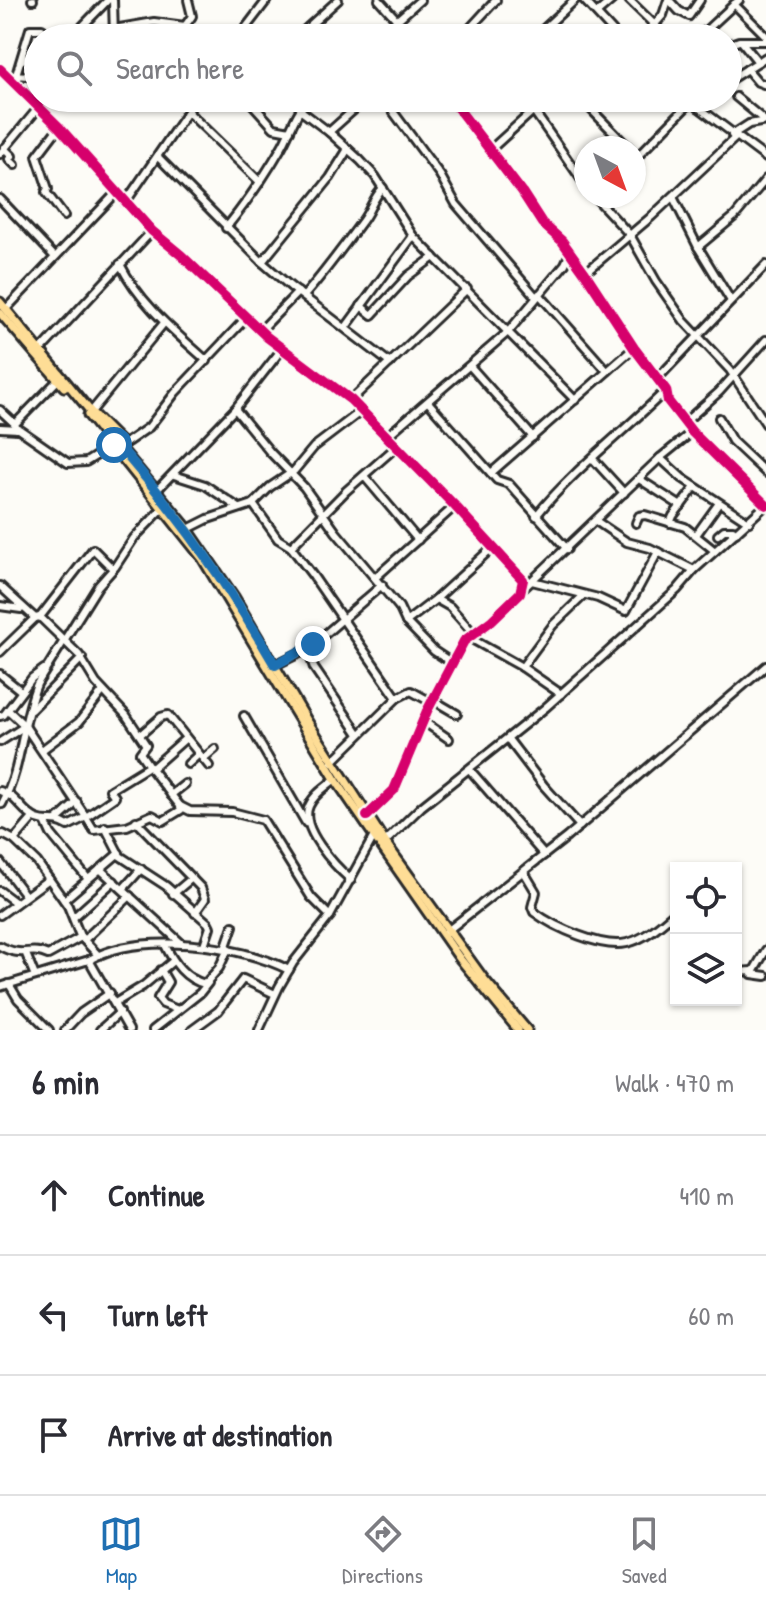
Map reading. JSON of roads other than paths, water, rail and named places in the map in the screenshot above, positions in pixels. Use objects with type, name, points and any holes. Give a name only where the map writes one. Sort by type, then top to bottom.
[{"type":"main road","points":[[2,308],[188,529],[235,598],[367,816],[446,932],[527,1030]]},
{"type":"main road","points":[[2,308],[58,380],[118,444],[164,507],[229,600],[335,779],[518,1030]]},
{"type":"street","points":[[111,0],[113,24]]},
{"type":"street","points":[[86,24],[111,0]]},
{"type":"street","points":[[186,24],[192,16],[188,0]]},
{"type":"street","points":[[249,24],[267,0]]},
{"type":"street","points":[[311,24],[338,0]]},
{"type":"street","points":[[379,0],[397,20]]},
{"type":"street","points":[[393,24],[420,0]]},
{"type":"street","points":[[474,24],[496,0]]},
{"type":"street","points":[[549,24],[575,0]]},
{"type":"street","points":[[584,0],[605,24]]},
{"type":"street","points":[[597,13],[612,0]]},
{"type":"street","points":[[629,0],[654,24]]},
{"type":"street","points":[[656,24],[669,0],[689,16],[700,0]]},
{"type":"street","points":[[713,24],[737,2],[766,39]]},
{"type":"street","points":[[143,24],[170,24]]},
{"type":"street","points":[[742,42],[766,39]]},
{"type":"street","points":[[742,42],[758,62]]},
{"type":"street","points":[[24,49],[16,75],[24,76]]},
{"type":"street","points":[[742,72],[766,57]]},
{"type":"street","points":[[20,62],[24,59]]},
{"type":"street","points":[[0,69],[24,91]]},
{"type":"street","points":[[747,69],[758,82],[766,85]]},
{"type":"street","points":[[742,102],[765,121]]},
{"type":"street","points":[[15,165],[9,159],[12,156],[2,151],[35,112]]},
{"type":"street","points":[[45,112],[152,231],[260,331],[351,400],[517,572],[523,580],[523,589]]},
{"type":"street","points":[[125,203],[188,112],[260,182]]},
{"type":"street","points":[[260,112],[274,128],[290,131]]},
{"type":"street","points":[[226,228],[260,182],[299,112]]},
{"type":"street","points":[[303,112],[329,132],[375,176],[413,236],[575,400]]},
{"type":"street","points":[[329,132],[351,112]]},
{"type":"street","points":[[394,112],[432,163],[456,204],[607,371]]},
{"type":"street","points":[[385,842],[421,807],[561,694],[766,505],[692,432],[668,401],[666,390],[634,348],[585,273],[542,223],[461,112]]},
{"type":"street","points":[[490,150],[531,112]]},
{"type":"street","points":[[534,112],[574,169]]},
{"type":"street","points":[[594,112],[617,136]]},
{"type":"street","points":[[646,146],[682,112]]},
{"type":"street","points":[[704,112],[766,158]]},
{"type":"street","points":[[585,273],[673,197],[740,128],[765,121]]},
{"type":"street","points":[[59,127],[37,156],[48,189],[46,192],[64,216]]},
{"type":"street","points":[[262,262],[323,187],[348,149]]},
{"type":"street","points":[[158,157],[262,262],[390,363]]},
{"type":"street","points":[[698,247],[735,216],[766,179]]},
{"type":"street","points":[[260,331],[301,294],[341,251],[383,188]]},
{"type":"street","points":[[2,308],[117,192]]},
{"type":"street","points":[[673,197],[698,247],[731,301]]},
{"type":"street","points":[[0,199],[54,256]]},
{"type":"street","points":[[605,208],[630,235],[656,281],[684,321],[730,370],[766,424]]},
{"type":"street","points":[[40,351],[152,231]]},
{"type":"street","points":[[346,327],[413,236]]},
{"type":"street","points":[[386,437],[508,332],[565,264],[570,253]]},
{"type":"street","points":[[361,306],[372,315],[408,276],[434,257]]},
{"type":"street","points":[[120,264],[135,291],[164,323],[207,361]]},
{"type":"street","points":[[658,378],[766,265]]},
{"type":"street","points":[[351,400],[467,289]]},
{"type":"street","points":[[0,410],[16,426],[68,463],[86,462],[149,427],[175,393],[246,318]]},
{"type":"street","points":[[91,412],[164,323]]},
{"type":"street","points":[[685,422],[733,377],[766,340]]},
{"type":"street","points":[[491,473],[634,348]]},
{"type":"street","points":[[157,490],[235,409],[282,349]]},
{"type":"street","points":[[470,366],[533,437]]},
{"type":"street","points":[[0,428],[16,426],[58,380]]},
{"type":"street","points":[[536,516],[561,485],[666,390]]},
{"type":"street","points":[[428,402],[497,480],[509,484],[567,549]]},
{"type":"street","points":[[235,409],[270,452],[292,472],[336,532],[382,585],[406,622],[434,651],[452,663]]},
{"type":"street","points":[[188,529],[253,504],[292,472],[311,450],[360,412]]},
{"type":"street","points":[[719,418],[732,441],[766,473]]},
{"type":"street","points":[[633,422],[640,431]]},
{"type":"street","points":[[367,816],[394,790],[432,701],[470,635],[491,621],[660,458],[692,432]]},
{"type":"street","points":[[291,547],[396,447]]},
{"type":"street","points":[[660,458],[695,487],[749,522]]},
{"type":"street","points":[[593,459],[624,493]]},
{"type":"street","points":[[174,475],[205,485],[239,508]]},
{"type":"street","points":[[364,476],[418,540]]},
{"type":"street","points":[[639,479],[681,506]]},
{"type":"street","points":[[670,523],[695,487]]},
{"type":"street","points":[[696,535],[719,503]]},
{"type":"street","points":[[253,504],[278,539],[291,547],[327,595],[397,698]]},
{"type":"street","points":[[375,578],[455,506]]},
{"type":"street","points":[[2,804],[19,759],[31,698],[47,667],[66,641],[93,592],[134,538],[164,507]]},
{"type":"street","points":[[636,523],[641,515],[685,527],[715,551]]},
{"type":"street","points":[[596,521],[609,533],[694,570]]},
{"type":"street","points":[[718,535],[724,530],[736,533]]},
{"type":"street","points":[[406,622],[493,547]]},
{"type":"street","points":[[0,652],[37,618],[93,549],[113,569]]},
{"type":"street","points":[[532,581],[598,598],[626,611],[658,552]]},
{"type":"street","points":[[275,665],[308,649],[382,585]]},
{"type":"street","points":[[0,586],[82,658],[103,691],[140,735],[146,745],[140,753],[180,806],[190,811],[232,812],[263,820],[311,897],[330,916]]},
{"type":"street","points":[[522,667],[553,625],[583,596]]},
{"type":"street","points":[[436,599],[450,607],[470,635],[561,694]]},
{"type":"street","points":[[0,606],[25,611]]},
{"type":"street","points":[[308,649],[314,668],[359,734]]},
{"type":"street","points":[[30,713],[82,658]]},
{"type":"street","points":[[446,932],[580,826],[766,666]]},
{"type":"street","points":[[0,716],[32,678],[47,667]]},
{"type":"street","points":[[0,674],[21,691]]},
{"type":"street","points":[[42,750],[79,722],[103,691]]},
{"type":"street","points":[[332,762],[397,698],[411,691],[457,714]]},
{"type":"street","points":[[8,710],[25,726],[94,830],[127,826],[152,815],[163,821],[181,810],[180,806]]},
{"type":"street","points":[[140,735],[161,717],[168,715],[209,766]]},
{"type":"street","points":[[244,716],[306,823],[340,871],[351,880]]},
{"type":"street","points":[[423,721],[449,739]]},
{"type":"street","points":[[0,742],[25,726]]},
{"type":"street","points":[[4,792],[33,818],[57,820],[68,826],[115,797],[110,790],[150,767],[186,738]]},
{"type":"street","points":[[508,739],[580,826]]},
{"type":"street","points":[[188,764],[215,749]]},
{"type":"street","points":[[470,770],[544,855]]},
{"type":"street","points":[[306,823],[307,808],[314,797],[335,779]]},
{"type":"street","points":[[171,795],[185,784]]},
{"type":"street","points":[[57,820],[77,802]]},
{"type":"street","points":[[14,840],[33,818]]},
{"type":"street","points":[[45,821],[51,834],[88,879]]},
{"type":"street","points":[[136,821],[201,888],[205,899],[195,913]]},
{"type":"street","points":[[105,827],[119,853],[210,927],[204,945]]},
{"type":"street","points":[[0,836],[3,834],[14,840],[34,858],[64,900],[82,938],[98,955]]},
{"type":"street","points":[[259,1030],[289,970],[330,916],[374,836]]},
{"type":"street","points":[[64,900],[119,853]]},
{"type":"street","points":[[0,862],[25,895]]},
{"type":"street","points":[[100,869],[182,944]]},
{"type":"street","points":[[123,889],[141,869]]},
{"type":"street","points":[[524,872],[536,892],[532,907],[534,912],[590,939],[629,943],[654,930],[670,916]]},
{"type":"street","points":[[173,894],[192,878]]},
{"type":"street","points":[[0,915],[49,879]]},
{"type":"street","points":[[74,917],[114,881]]},
{"type":"street","points":[[0,891],[16,903]]},
{"type":"street","points":[[0,946],[17,954],[35,950],[48,955],[82,938],[130,896]]},
{"type":"street","points":[[153,1030],[200,993],[208,983],[227,949],[233,926]]},
{"type":"street","points":[[165,945],[173,961],[190,978],[201,984],[208,983]]},
{"type":"street","points":[[0,987],[129,947],[204,945],[274,962],[289,970]]},
{"type":"street","points":[[753,971],[766,950]]},
{"type":"street","points":[[26,954],[35,976]]},
{"type":"street","points":[[89,960],[129,1030]]},
{"type":"street","points":[[115,1003],[173,961]]},
{"type":"street","points":[[161,970],[168,982],[158,998],[163,1004],[178,1010]]},
{"type":"street","points":[[742,972],[753,971]]},
{"type":"street","points":[[753,971],[752,974],[766,976]]},
{"type":"street","points":[[192,1030],[218,1011],[243,979],[275,994]]},
{"type":"street","points":[[9,984],[18,999],[49,1030]]},
{"type":"street","points":[[65,1030],[81,1013],[110,993]]},
{"type":"street","points":[[100,1030],[120,1012]]}]
